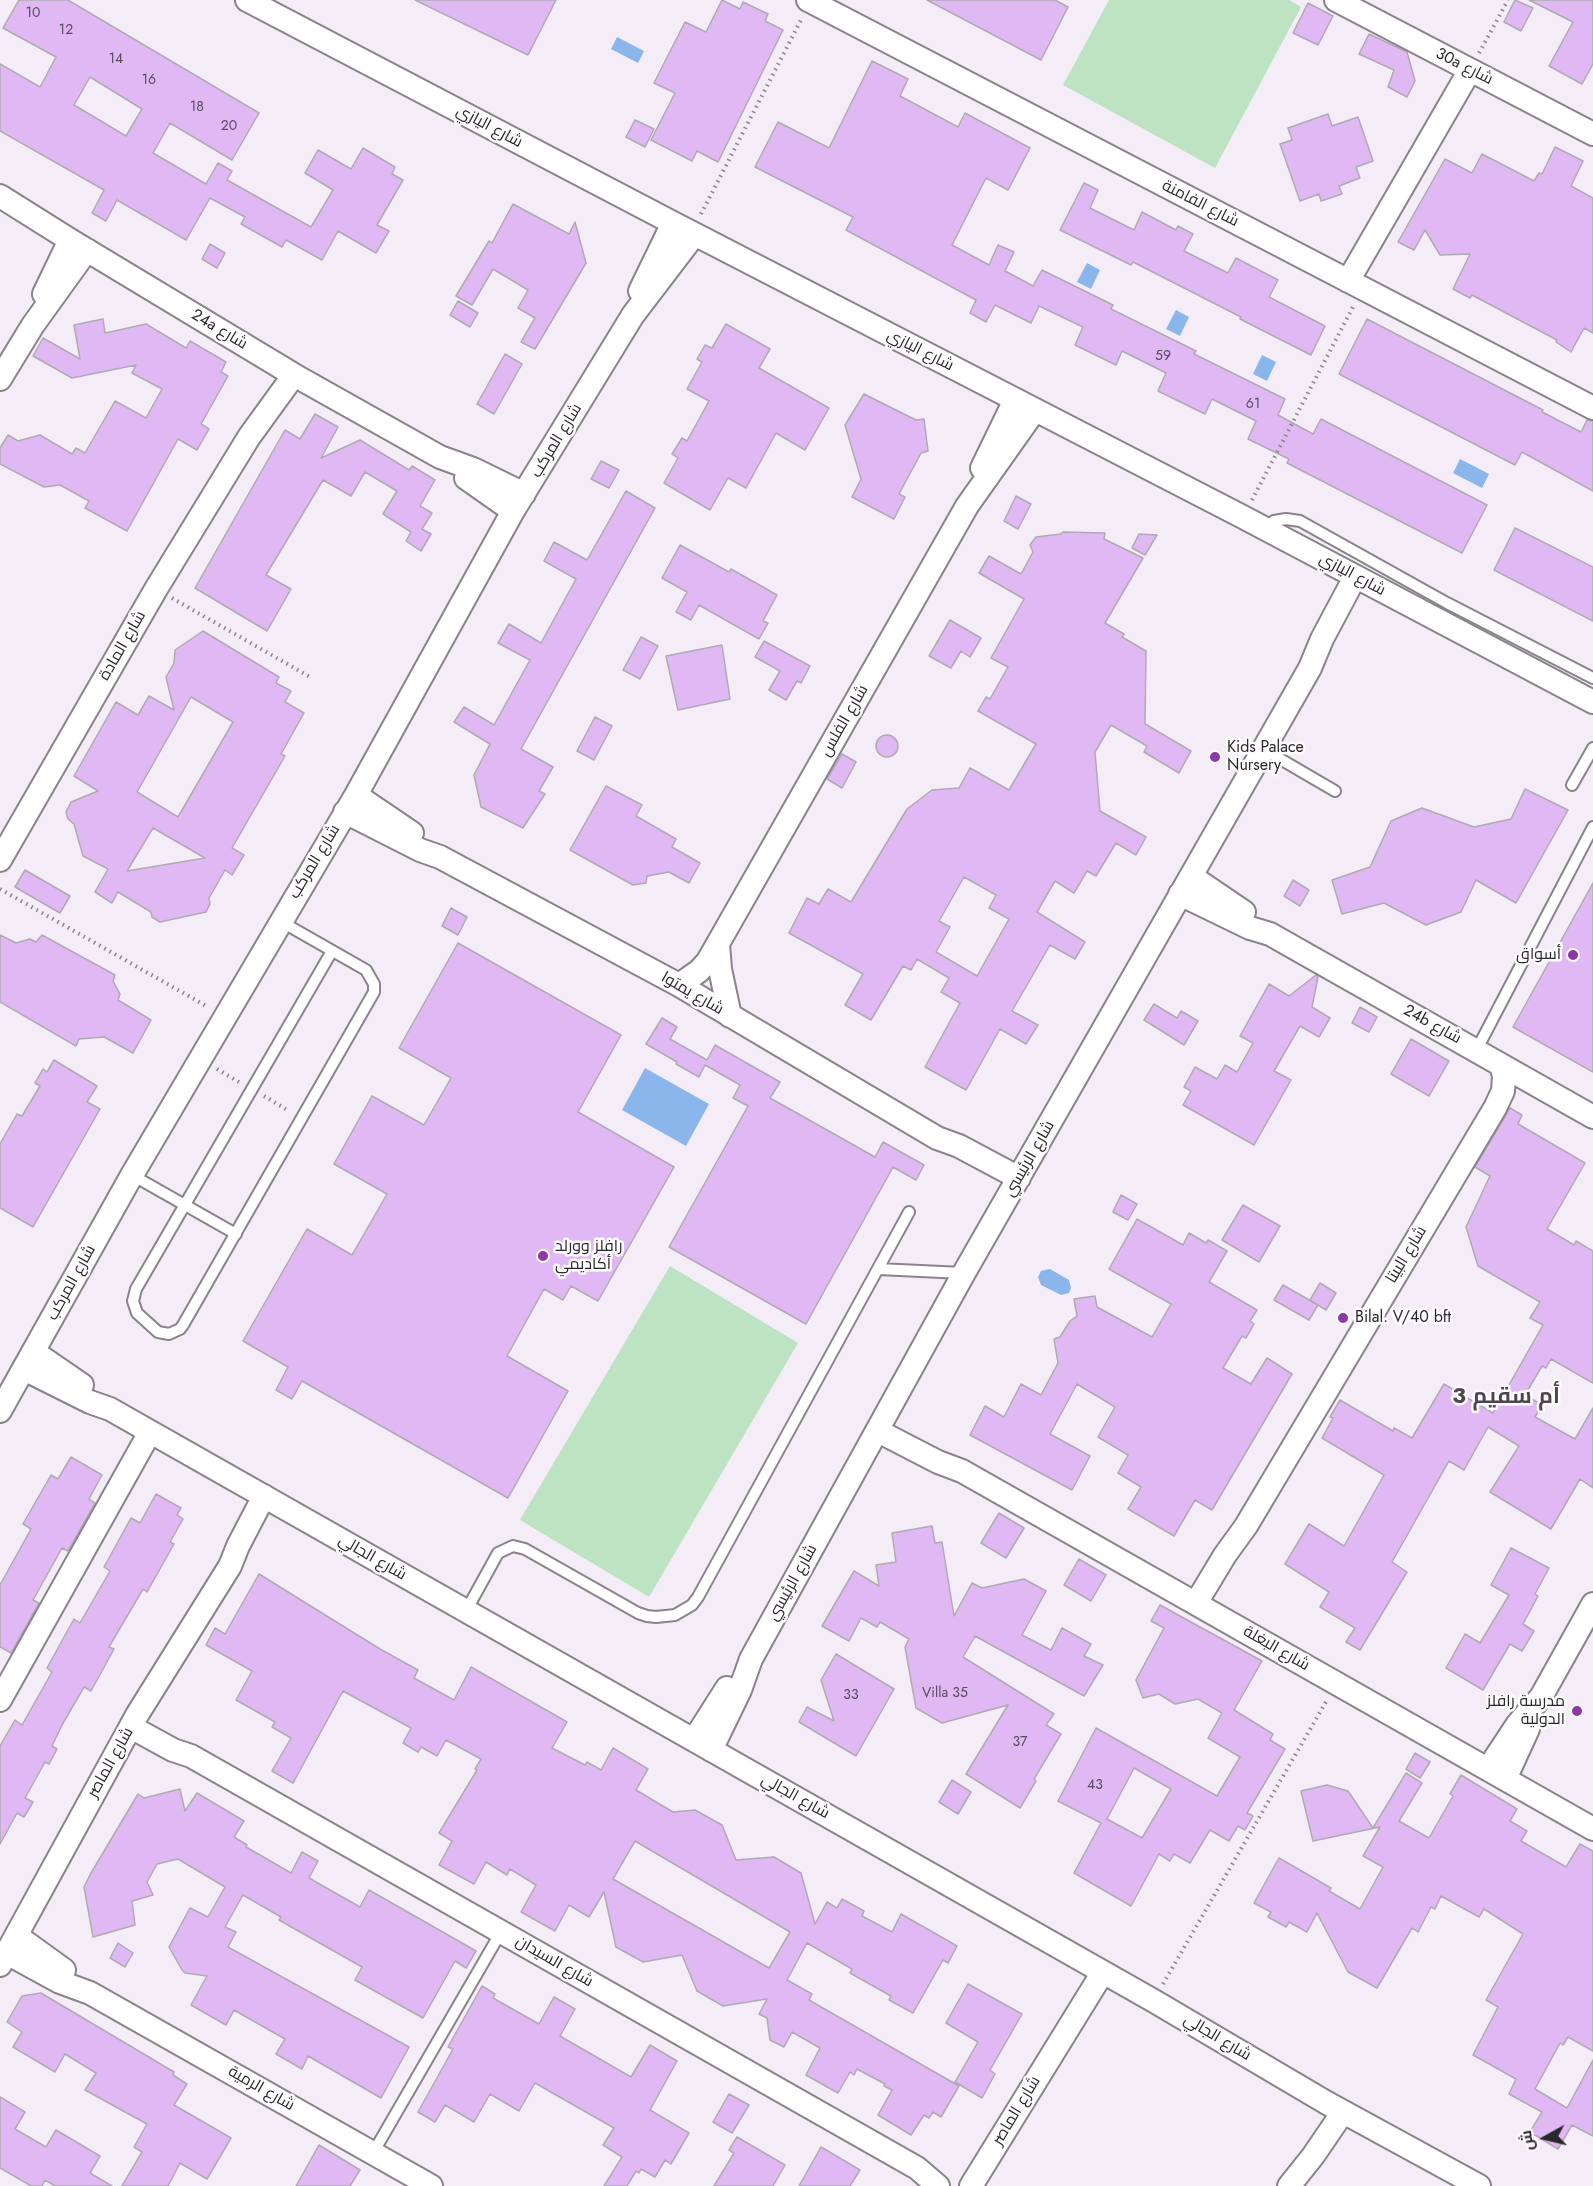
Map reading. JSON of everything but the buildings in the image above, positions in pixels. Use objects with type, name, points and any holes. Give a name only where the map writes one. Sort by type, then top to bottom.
[{"type":"street","name":"شارع اليازي","points":[[247,0],[686,230],[1244,517],[1361,580],[1443,612],[1593,702]]},
{"type":"street","name":"30a شارع","points":[[1336,0],[1593,134]]},
{"type":"street","name":"شارع الفامنة","points":[[809,1],[1593,408]]},
{"type":"street","points":[[1355,284],[1470,70]]},
{"type":"street","name":"24a شارع","points":[[0,196],[287,371],[442,458],[472,469],[518,503]]},
{"type":"street","name":"شارع المركب","points":[[0,1411],[132,1175],[351,803],[518,503],[686,230]]},
{"type":"street","points":[[0,379],[34,324],[44,293],[78,245]]},
{"type":"street","name":"شارع المادة","points":[[0,860],[156,589],[251,435],[261,404],[287,371]]},
{"type":"street","name":"شارع الفلس","points":[[678,985],[704,966],[718,944],[972,498],[982,467],[1024,405]]},
{"type":"street","name":"شارع الرئيسي","points":[[703,1745],[740,1690],[751,1659],[964,1273],[1263,748],[1314,662],[1326,649],[1361,580]]},
{"type":"street","name":"شارع يمتوا","points":[[351,803],[412,833],[440,857],[678,985],[939,1140],[954,1153],[1014,1186]]},
{"type":"street","name":"24b شارع","points":[[1185,885],[1250,928],[1270,934],[1593,1117]]},
{"type":"street","points":[[718,944],[720,969],[730,1016]]},
{"type":"street","name":"شارع البيتا","points":[[1203,1608],[1241,1547],[1246,1526],[1495,1108],[1503,1091],[1504,1076],[1501,1065]]},
{"type":"street","points":[[1495,1108],[1514,1096],[1548,1091]]},
{"type":"street","name":"شارع الجالي","points":[[29,1360],[93,1393],[110,1409],[150,1432],[1154,2001],[1335,2107],[1479,2186]]},
{"type":"street","name":"شارع البغلة","points":[[882,1423],[938,1462],[958,1469],[1593,1829]]},
{"type":"street","points":[[0,1700],[150,1432]]},
{"type":"street","name":"شارع الماصر","points":[[8,1951],[134,1721],[230,1566],[238,1546],[272,1501]]},
{"type":"street","points":[[1496,1774],[1534,1717],[1540,1697],[1593,1604]]},
{"type":"street","name":"شارع السيدان","points":[[134,1721],[178,1742],[192,1756],[917,2168],[938,2186]]},
{"type":"street","name":"شارع الرمية","points":[[8,1951],[68,1973],[90,1993],[431,2186]]},
{"type":"street","name":"شارع الماصر","points":[[971,2186],[1062,2037],[1070,2005],[1096,1968]]},
{"type":"street","points":[[1290,2185],[1313,2157],[1335,2107]]},
{"type":"street","name":"شارع السيدان","points":[[917,2168],[930,2170],[961,2186]]},
{"type":"lane","points":[[1265,528],[1274,521],[1286,519],[1300,521],[1443,612],[1593,678]]},
{"type":"lane","points":[[1263,748],[1335,791]]},
{"type":"lane","points":[[1572,785],[1593,748]]},
{"type":"lane","points":[[1476,1051],[1593,827]]},
{"type":"lane","points":[[280,921],[366,970],[374,984],[374,992],[183,1325],[175,1332],[164,1334],[158,1332],[137,1313],[134,1295],[332,951]]},
{"type":"lane","points":[[132,1175],[236,1234]]},
{"type":"lane","points":[[466,1611],[498,1553],[513,1546],[525,1549],[647,1616],[675,1615],[692,1605],[909,1212]]},
{"type":"lane","points":[[878,1269],[964,1273]]},
{"type":"lane","points":[[373,2153],[501,1932]]},
{"type":"path","points":[[1470,70],[1508,0]]},
{"type":"path","points":[[686,230],[809,1]]},
{"type":"path","points":[[1244,517],[1355,284]]},
{"type":"path","points":[[156,589],[310,677]]},
{"type":"path","points":[[0,890],[225,1016]]},
{"type":"path","points":[[1154,2001],[1337,1683]]},
{"type":"green space","points":[[1109,0],[1289,0],[1301,7],[1215,168],[1063,85]]},
{"type":"green space","points":[[670,1266],[798,1343],[649,1597],[520,1520]]},
{"type":"water","points":[[617,37],[644,51],[638,63],[611,49]]},
{"type":"water","points":[[1087,263],[1100,270],[1091,289],[1077,282]]},
{"type":"water","points":[[1176,310],[1189,317],[1180,336],[1166,329]]},
{"type":"water","points":[[1262,355],[1276,362],[1267,381],[1253,374]]},
{"type":"water","points":[[1460,459],[1489,474],[1482,488],[1453,473]]},
{"type":"water","points":[[645,1068],[709,1104],[686,1146],[622,1110]]},
{"type":"water","points":[[1050,1269],[1069,1280],[1071,1288],[1069,1293],[1061,1295],[1041,1285],[1038,1277],[1041,1271]]},
{"type":"place","name":"Kids Palace Nursery","points":[[1215,757]]},
{"type":"place","name":"أسواق","points":[[1573,955]]},
{"type":"place","name":"رافلز وورلد أكاديمي","points":[[543,1256]]},
{"type":"place","name":"Bilal. V/40 bft","points":[[1343,1318]]},
{"type":"place","name":"مدرسة رافلز الدولية","points":[[1577,1711]]},
{"type":"district","name":"أم سقيم 3","points":[[1506,1398]]}]
